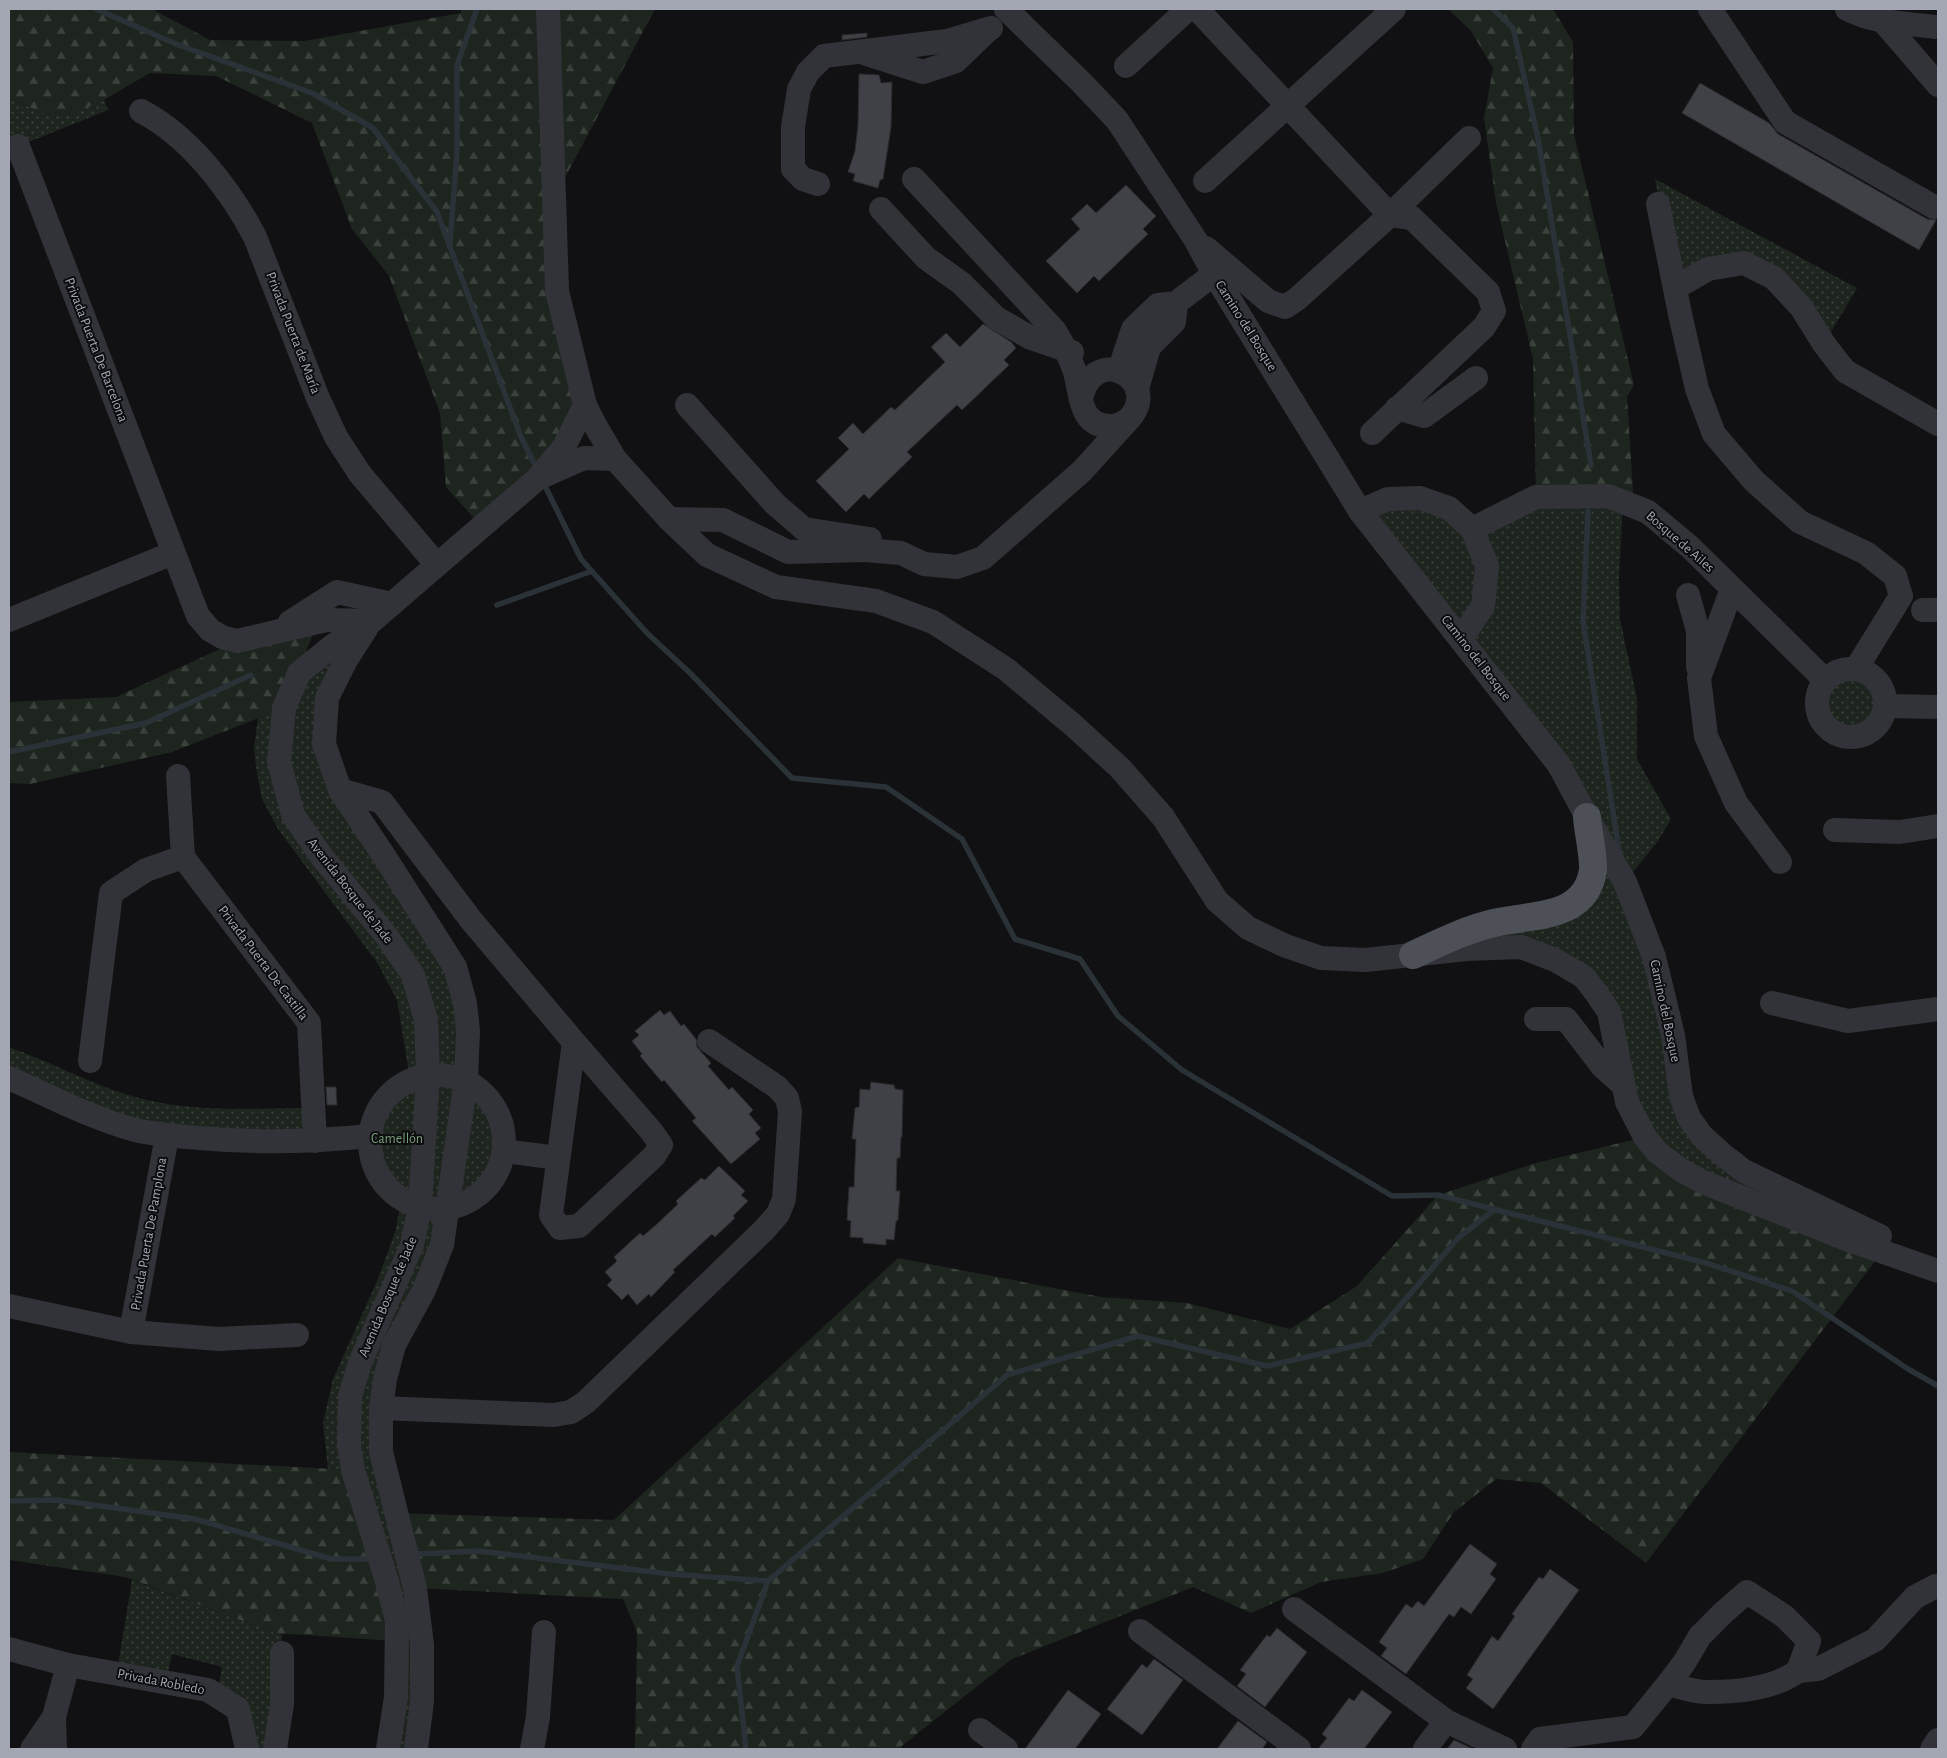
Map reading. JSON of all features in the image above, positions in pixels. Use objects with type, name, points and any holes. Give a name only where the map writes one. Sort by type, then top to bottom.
[{"type":"main road","points":[[1413,955],[1494,923],[1553,913],[1574,904],[1586,890],[1593,870],[1587,817]]},
{"type":"street","points":[[548,9],[557,291],[585,406],[615,459],[669,519],[707,555],[776,587],[876,601],[933,622],[1006,669],[1073,725],[1120,768],[1162,817],[1217,902],[1248,928],[1286,946],[1321,958],[1366,960],[1466,949],[1520,947],[1556,960],[1584,977],[1609,1012],[1627,1102],[1645,1137],[1657,1152],[1681,1170],[1703,1182],[1849,1240],[1938,1271]]},
{"type":"street","points":[[1126,66],[1188,9]]},
{"type":"street","points":[[1197,9],[1390,215],[1412,218],[1488,292],[1494,311],[1484,327],[1372,433]]},
{"type":"street","points":[[1205,181],[1394,9]]},
{"type":"street","points":[[1710,9],[1785,122],[1934,207],[1938,206]]},
{"type":"street","points":[[1847,9],[1859,16],[1937,26]]},
{"type":"street","points":[[818,184],[803,180],[793,168],[793,127],[799,90],[808,72],[824,56],[860,52],[922,72],[956,61],[1008,11]]},
{"type":"street","name":"Camino del Bosque","points":[[1008,11],[1082,82],[1117,120],[1195,239],[1214,274],[1360,511],[1559,765],[1625,882],[1654,957],[1673,1035],[1681,1096],[1689,1118],[1702,1136],[1723,1155],[1744,1170],[1871,1232],[1938,1257]]},
{"type":"street","points":[[1882,20],[1938,85]]},
{"type":"street","name":"Privada Puerta de María","points":[[141,111],[160,121],[192,150],[243,213],[255,237],[318,398],[336,437],[360,474],[437,565]]},
{"type":"street","points":[[1195,239],[1268,301],[1285,307],[1297,299],[1390,215],[1469,138]]},
{"type":"street","name":"Privada Puerta De Barcelona","points":[[18,146],[198,616],[210,630],[222,638],[237,641],[276,632],[313,634],[372,621]]},
{"type":"street","points":[[914,179],[1055,331],[1066,350],[1075,372],[1085,409],[1103,426],[1117,426],[1130,418]]},
{"type":"street","points":[[1658,204],[1697,388],[1714,434],[1754,481],[1800,522],[1866,553],[1895,576],[1901,596],[1856,669]]},
{"type":"street","points":[[881,209],[926,258],[961,283],[996,318],[1031,338],[1066,350],[1130,378],[1137,389]]},
{"type":"street","points":[[1675,288],[1708,269],[1744,263],[1774,278],[1801,307],[1824,344],[1844,371],[1938,424]]},
{"type":"street","points":[[1082,471],[1089,439],[1084,385],[1092,375],[1112,370],[1133,329],[1158,305],[1176,303],[1214,274]]},
{"type":"street","points":[[687,405],[775,504],[804,529],[876,540],[924,564],[957,567],[983,558],[1082,471],[1130,418],[1136,410],[1138,400],[1137,389],[1149,347],[1174,322],[1176,303]]},
{"type":"street","points":[[1397,408],[1424,416],[1476,378]]},
{"type":"street","name":"Avenida Bosque de Jade","points":[[388,1749],[396,1697],[397,1620],[388,1582],[353,1470],[349,1446],[350,1396],[360,1363],[412,1246],[420,1207],[428,1074],[426,1020],[413,975],[388,938],[322,858],[293,815],[279,762],[284,708],[299,673],[331,647],[372,621],[537,479],[564,448],[585,406]]},
{"type":"street","name":"Avenida Bosque de Jade","points":[[537,479],[584,458],[615,459]]},
{"type":"street","name":"Bosque de Ailes","points":[[1472,530],[1536,497],[1608,496],[1648,512],[1690,547],[1824,680]]},
{"type":"street","points":[[1360,511],[1388,498],[1420,498],[1449,508],[1472,530],[1487,566],[1483,606],[1461,639]]},
{"type":"street","points":[[669,519],[723,520],[788,552],[866,550],[901,553]]},
{"type":"street","points":[[9,620],[173,553]]},
{"type":"street","points":[[1699,678],[1732,589]]},
{"type":"street","name":"Privada Puerta De Barcelona","points":[[276,632],[336,592],[392,604]]},
{"type":"street","points":[[1688,595],[1698,631],[1699,678],[1706,736],[1736,803],[1780,862]]},
{"type":"street","name":"Avenida Bosque de Jade","points":[[372,621],[346,660],[327,698],[324,744],[340,790],[454,967],[465,1003],[468,1031],[466,1080],[442,1245],[424,1290],[394,1345],[385,1378],[381,1408],[381,1452],[415,1588],[422,1645],[422,1701],[416,1749]]},
{"type":"street","points":[[1856,669],[1872,675],[1883,689],[1886,706],[1878,726],[1859,738],[1837,736],[1820,722],[1815,700],[1824,680],[1839,670],[1856,669]]},
{"type":"street","points":[[1886,706],[1938,707]]},
{"type":"street","points":[[90,1061],[111,893],[146,870],[183,856],[178,776]]},
{"type":"street","points":[[340,790],[382,802],[471,920],[652,1132],[661,1145],[654,1156],[579,1226],[560,1228],[551,1215],[574,1042]]},
{"type":"street","points":[[1835,830],[1900,832],[1938,826]]},
{"type":"street","name":"Privada Puerta De Castilla","points":[[183,856],[309,1024],[315,1141]]},
{"type":"street","points":[[1772,1004],[1848,1021],[1938,1009]]},
{"type":"street","points":[[1536,1019],[1566,1019],[1602,1066],[1622,1084]]},
{"type":"street","points":[[381,1408],[554,1415],[571,1412],[586,1402],[764,1230],[778,1214],[784,1199],[790,1112],[787,1098],[777,1087],[708,1041]]},
{"type":"street","points":[[428,1074],[466,1080],[492,1102],[504,1134],[504,1151],[500,1167],[479,1194],[448,1208],[420,1207],[401,1199],[392,1193],[374,1167],[369,1136],[379,1107],[400,1085],[410,1079],[428,1074]]},
{"type":"street","points":[[9,1078],[121,1125],[167,1136],[244,1142],[315,1141],[369,1136]]},
{"type":"street","name":"Privada Puerta De Pamplona","points":[[131,1332],[167,1136]]},
{"type":"street","points":[[504,1151],[558,1158]]},
{"type":"street","points":[[9,1306],[131,1332],[219,1339],[297,1335]]},
{"type":"street","points":[[349,1446],[381,1444]]},
{"type":"street","points":[[1798,1671],[1818,1669],[1875,1640],[1915,1598],[1936,1586],[1938,1587]]},
{"type":"street","points":[[1533,1749],[1540,1739],[1633,1727],[1684,1663],[1700,1636],[1747,1592],[1784,1616],[1809,1641],[1798,1671],[1788,1679],[1756,1689],[1708,1692],[1668,1684]]},
{"type":"street","points":[[1294,1608],[1446,1720],[1505,1749]]},
{"type":"street","points":[[1140,1631],[1299,1749]]},
{"type":"street","points":[[532,1749],[538,1716],[544,1632]]},
{"type":"street","name":"Privada Robledo","points":[[9,1650],[68,1665],[190,1687],[215,1694],[238,1709],[247,1749]]},
{"type":"street","points":[[276,1749],[282,1704],[282,1653]]},
{"type":"street","points":[[55,1749],[54,1717],[68,1665]]},
{"type":"street","points":[[32,1749],[54,1717]]},
{"type":"street","points":[[1425,1749],[1446,1720]]},
{"type":"street","points":[[980,1730],[1006,1749]]},
{"type":"street","points":[[1932,1749],[1938,1740]]},
{"type":"green space","points":[[9,9],[152,9],[210,40],[304,41],[461,13],[461,9],[655,9],[554,198],[585,405],[482,527],[446,487],[440,413],[389,276],[352,229],[312,123],[216,76],[150,73],[95,105],[72,114],[41,113],[9,97]]},
{"type":"green space","points":[[1448,9],[1553,9],[1573,42],[1574,134],[1634,385],[1627,397],[1634,506],[1536,497],[1533,359],[1496,203],[1484,118],[1493,68],[1471,31]]},
{"type":"green space","points":[[9,97],[41,113],[72,114],[104,100],[108,110],[9,150]]},
{"type":"green space","points":[[1655,179],[1857,288],[1824,344],[1744,263],[1675,288]]},
{"type":"green space","points":[[1536,497],[1623,502],[1619,579],[1620,619],[1637,699],[1637,759],[1671,819],[1658,841],[1625,882],[1702,1136],[1855,1225],[1703,1182],[1645,1137],[1609,1012],[1555,960],[1466,949],[1586,890],[1587,817],[1360,511],[1420,498],[1472,529]]},
{"type":"green space","points":[[313,634],[284,708],[172,752],[30,784],[9,783],[9,702],[116,697],[237,641]]},
{"type":"green space","name":"Camellón","points":[[331,647],[346,660],[324,744],[455,967],[466,1080],[492,1102],[504,1133],[504,1151],[499,1167],[479,1194],[448,1209],[381,1408],[415,1588],[416,1749],[388,1749],[397,1621],[353,1470],[328,1469],[323,1423],[333,1379],[378,1279],[396,1229],[401,1199],[386,1185],[371,1153],[370,1136],[374,1120],[382,1105],[394,1091],[410,1079],[397,1000],[378,964],[278,829],[262,799],[254,747],[258,718],[284,708]]},
{"type":"green space","points":[[1844,669],[1858,669],[1870,674],[1880,684],[1885,696],[1885,710],[1880,722],[1870,732],[1858,737],[1844,737],[1832,732],[1822,722],[1817,710],[1817,696],[1822,684],[1832,674]]},
{"type":"green space","points":[[9,1047],[110,1089],[171,1105],[243,1109],[314,1108],[315,1141],[167,1136],[9,1077]]},
{"type":"green space","points":[[1645,1137],[1882,1252],[1646,1563],[1541,1483],[1496,1479],[1454,1512],[1423,1559],[1383,1573],[1321,1582],[1251,1613],[1193,1587],[1012,1659],[899,1749],[635,1749],[637,1632],[623,1599],[415,1588],[395,1513],[614,1520],[898,1258],[1101,1297],[1187,1303],[1290,1329],[1357,1286],[1438,1195],[1536,1163]]},
{"type":"green space","points":[[9,1452],[353,1470],[396,1641],[275,1633],[125,1577],[9,1560]]},
{"type":"green space","points":[[132,1580],[275,1633],[282,1633],[274,1749],[249,1749],[217,1693],[222,1667],[172,1654],[166,1681],[117,1671]]},
{"type":"building","points":[[867,33],[867,37],[842,40],[842,35]]},
{"type":"building","points":[[859,74],[879,75],[881,83],[892,82],[891,127],[883,179],[880,180],[878,188],[853,181],[855,174],[848,172],[855,151],[858,125]]},
{"type":"building","points":[[1700,83],[1769,123],[1778,134],[1927,219],[1936,220],[1919,250],[1682,113]]},
{"type":"building","points":[[1126,185],[1156,216],[1143,229],[1148,234],[1099,281],[1094,276],[1077,293],[1046,261],[1080,229],[1071,219],[1087,204],[1096,213]]},
{"type":"building","points":[[983,324],[1011,342],[1016,348],[1004,360],[1009,365],[962,410],[957,405],[907,452],[912,457],[869,499],[864,494],[846,512],[816,481],[849,449],[838,438],[853,423],[863,434],[891,407],[895,410],[945,362],[931,347],[946,333],[960,347]]},
{"type":"building","points":[[660,1010],[664,1015],[670,1011],[681,1026],[684,1024],[696,1039],[697,1047],[711,1063],[708,1066],[729,1090],[732,1087],[753,1110],[749,1114],[761,1128],[755,1133],[760,1139],[731,1164],[692,1121],[696,1118],[664,1080],[662,1082],[640,1056],[642,1054],[632,1041],[639,1035],[635,1031]]},
{"type":"building","points":[[871,1082],[894,1085],[895,1089],[903,1090],[902,1137],[900,1158],[897,1158],[896,1191],[900,1191],[898,1220],[896,1221],[894,1240],[886,1239],[886,1245],[863,1243],[863,1238],[850,1237],[851,1221],[847,1220],[849,1187],[854,1187],[856,1139],[852,1139],[855,1108],[859,1107],[860,1089],[870,1090]]},
{"type":"building","points":[[326,1087],[336,1087],[337,1105],[327,1105]]},
{"type":"building","points":[[719,1166],[745,1191],[741,1195],[748,1201],[733,1216],[735,1218],[715,1237],[712,1234],[673,1270],[675,1272],[651,1297],[649,1294],[637,1305],[628,1294],[622,1300],[607,1285],[612,1280],[605,1272],[617,1261],[614,1257],[640,1233],[643,1236],[657,1224],[678,1204],[676,1201],[701,1178],[705,1180]]},
{"type":"building","points":[[1470,1544],[1497,1564],[1490,1574],[1496,1579],[1471,1614],[1461,1607],[1454,1617],[1449,1614],[1406,1674],[1381,1656],[1387,1648],[1379,1642],[1406,1604],[1412,1608],[1418,1601],[1424,1606]]},
{"type":"building","points":[[1550,1569],[1579,1590],[1493,1709],[1466,1688],[1473,1679],[1467,1675],[1492,1636],[1498,1641],[1515,1616],[1512,1614],[1539,1577],[1543,1579]]},
{"type":"building","points":[[1277,1628],[1307,1652],[1265,1707],[1237,1686],[1246,1674],[1240,1670],[1267,1635],[1270,1637]]},
{"type":"building","points":[[1154,1659],[1183,1680],[1142,1735],[1107,1709],[1142,1664],[1147,1668]]},
{"type":"building","points":[[1068,1690],[1101,1714],[1075,1749],[1025,1749]]},
{"type":"building","points":[[1362,1690],[1392,1712],[1364,1749],[1318,1749],[1327,1738],[1322,1734],[1349,1698],[1354,1701]]},
{"type":"building","points":[[1238,1721],[1267,1742],[1262,1749],[1217,1749]]},
{"type":"building","points":[[1454,1740],[1473,1749],[1447,1749]]},
{"type":"waterway","points":[[96,9],[176,44],[312,93],[373,128],[437,212],[521,437],[535,465]]},
{"type":"waterway","points":[[450,243],[457,152],[457,65],[477,9]]},
{"type":"waterway","points":[[1493,9],[1513,28],[1538,138],[1591,465]]},
{"type":"waterway","points":[[545,486],[581,559],[647,633],[690,673],[792,778],[886,787],[962,839],[1015,939],[1080,959],[1118,1016],[1182,1070],[1392,1196],[1438,1195],[1706,1263],[1792,1291],[1908,1369],[1938,1386]]},
{"type":"waterway","points":[[1588,511],[1583,621],[1620,856]]},
{"type":"waterway","points":[[497,605],[592,571]]},
{"type":"waterway","points":[[9,751],[146,723],[251,675]]},
{"type":"waterway","points":[[746,1749],[737,1666],[768,1581],[1007,1375],[1138,1336],[1267,1366],[1368,1343],[1458,1238],[1494,1210]]},
{"type":"waterway","points":[[9,1501],[57,1500],[195,1519],[331,1559],[367,1559]]},
{"type":"waterway","points":[[417,1554],[478,1551],[670,1574],[768,1581]]}]
